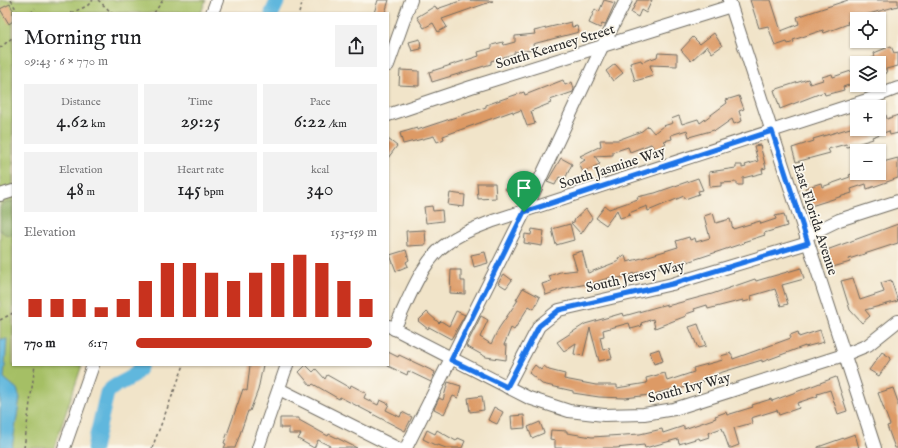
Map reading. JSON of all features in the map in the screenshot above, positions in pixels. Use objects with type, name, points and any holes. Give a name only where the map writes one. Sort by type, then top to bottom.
[{"type":"street","points":[[212,12],[217,0]]},
{"type":"street","points":[[389,62],[411,0]]},
{"type":"street","points":[[406,448],[524,212],[602,47],[626,0]]},
{"type":"street","name":"South Kearney Street","points":[[389,115],[471,87],[602,47],[730,3]]},
{"type":"street","name":"East Florida Avenue","points":[[730,3],[875,448]]},
{"type":"street","name":"South Jasmine Way","points":[[391,328],[424,270],[445,245],[474,229],[898,88]]},
{"type":"street","points":[[0,195],[12,191]]},
{"type":"street","name":"South Jersey Way","points":[[507,387],[539,326],[559,310],[672,284],[807,240],[840,220],[898,201]]},
{"type":"street","name":"South Ivy Way","points":[[391,328],[451,360],[544,404],[569,411],[604,415],[644,414],[688,405],[844,355],[868,345],[898,321]]},
{"type":"street","points":[[64,448],[93,366]]},
{"type":"street","points":[[258,448],[287,366]]},
{"type":"street","points":[[279,389],[397,448]]},
{"type":"path","points":[[11,0],[17,12]]},
{"type":"path","points":[[73,12],[87,6],[94,0]]},
{"type":"path","points":[[98,0],[111,12]]},
{"type":"path","points":[[155,12],[163,0]]},
{"type":"path","points":[[299,12],[304,0]]},
{"type":"path","points":[[32,12],[35,8]]},
{"type":"path","points":[[0,48],[12,37]]},
{"type":"path","points":[[0,320],[12,314]]},
{"type":"path","points":[[24,448],[35,366]]},
{"type":"path","points":[[152,448],[184,366]]},
{"type":"green space","points":[[0,0],[206,0],[201,12],[12,12],[12,366],[82,366],[54,448],[0,448]]},
{"type":"green space","points":[[12,201],[12,235],[5,234],[0,230],[0,207],[3,204]]},
{"type":"water","points":[[0,339],[7,339],[4,378],[17,389],[20,398],[12,448],[0,448]]},
{"type":"building","points":[[378,0],[389,0],[385,12],[374,12]]},
{"type":"building","points":[[463,0],[493,1],[442,19],[447,27],[438,32],[433,23],[424,28],[417,17],[435,6],[437,9]]},
{"type":"building","points":[[604,0],[615,3],[605,25],[602,24],[600,28],[589,23],[595,9],[599,12]]},
{"type":"building","points":[[637,0],[652,0],[646,13],[641,10],[638,17],[631,13]]},
{"type":"building","points":[[750,0],[771,0],[781,31],[799,24],[797,17],[848,0],[898,0],[898,6],[876,12],[850,12],[850,21],[847,22],[848,24],[824,33],[823,30],[793,40],[794,42],[788,44],[787,42],[775,46],[768,26],[759,28]]},
{"type":"building","points":[[10,4],[13,10],[12,22],[9,24],[0,9]]},
{"type":"building","points":[[571,22],[572,27],[577,26],[579,32],[533,44],[534,50],[514,52],[514,54],[491,61],[491,64],[432,82],[429,72],[479,56],[478,52],[492,48],[492,45],[503,42],[504,45],[515,42],[515,36],[535,34],[534,31]]},
{"type":"building","points":[[714,33],[722,46],[712,53],[707,46],[691,61],[681,50],[693,37],[700,44]]},
{"type":"building","points":[[420,39],[421,49],[412,51],[409,42]]},
{"type":"building","points":[[891,46],[894,53],[898,52],[898,66],[886,69],[886,56],[875,56],[874,53]]},
{"type":"building","points":[[658,53],[677,54],[677,66],[650,65],[653,76],[635,81],[630,63],[641,60],[642,62],[657,57]]},
{"type":"building","points":[[615,64],[623,73],[613,81],[606,71]]},
{"type":"building","points":[[400,70],[419,71],[419,86],[399,85]]},
{"type":"building","points":[[850,71],[850,84],[843,87],[844,90],[825,95],[824,92],[780,109],[774,90],[808,79],[810,84],[823,80],[822,77],[832,74],[833,77]]},
{"type":"building","points":[[563,80],[565,85],[572,82],[574,89],[573,92],[550,100],[551,103],[531,111],[535,124],[527,126],[521,110],[513,113],[513,111],[443,136],[444,139],[437,142],[434,136],[403,144],[400,133],[417,128],[417,130],[486,107],[486,105],[524,92],[525,95]]},
{"type":"building","points":[[739,96],[744,109],[739,111],[742,121],[734,124],[732,119],[715,131],[689,137],[687,130],[671,135],[672,139],[664,141],[666,143],[656,151],[651,144],[630,152],[628,147],[613,152],[613,155],[595,156],[600,164],[583,172],[579,164],[585,160],[580,156],[601,146],[600,140],[618,140],[642,131],[648,126],[654,133],[663,126],[673,123],[671,119],[679,116],[682,124],[698,119],[700,123],[727,103],[726,100]]},
{"type":"building","points":[[886,115],[887,119],[898,115],[898,133],[890,135],[889,131],[886,132]]},
{"type":"building","points":[[850,128],[850,136],[875,136],[872,137],[873,139],[857,144],[850,144],[850,146],[847,147],[846,144],[828,149],[830,153],[796,162],[792,148],[814,141],[813,139]]},
{"type":"building","points":[[389,140],[397,146],[389,157]]},
{"type":"building","points":[[760,145],[766,168],[762,169],[763,173],[743,178],[743,185],[737,185],[737,182],[721,183],[721,186],[710,187],[709,172],[736,168],[736,165],[742,165],[742,168],[746,167],[745,165],[758,161],[754,146]]},
{"type":"building","points":[[561,158],[572,164],[565,179],[559,177],[555,185],[547,182]]},
{"type":"building","points":[[898,158],[898,178],[867,189],[866,184],[851,189],[852,193],[811,206],[805,188],[821,183],[822,187],[850,177],[850,180],[886,180],[886,161]]},
{"type":"building","points":[[520,175],[531,181],[522,194],[518,192],[515,196],[505,189],[513,177],[517,180]]},
{"type":"building","points":[[698,178],[703,190],[698,191],[699,194],[685,199],[684,196],[648,211],[647,206],[629,213],[630,215],[620,218],[617,210],[606,225],[596,218],[605,206],[609,209],[638,199],[637,197],[655,193]]},
{"type":"building","points":[[477,183],[495,183],[496,198],[478,199]]},
{"type":"building","points":[[450,193],[465,195],[464,207],[448,205]]},
{"type":"building","points":[[432,206],[433,211],[442,210],[443,221],[426,223],[424,207]]},
{"type":"building","points":[[586,209],[592,218],[581,234],[571,223],[574,222],[575,219]]},
{"type":"building","points":[[713,213],[716,223],[730,219],[733,229],[760,221],[761,224],[776,219],[775,216],[784,214],[787,226],[764,233],[765,235],[743,242],[744,243],[687,262],[687,260],[659,268],[659,266],[616,279],[615,276],[593,283],[565,288],[546,295],[542,284],[551,281],[549,276],[560,272],[577,270],[572,254],[582,251],[588,273],[619,261],[618,258],[625,256],[627,262],[642,258],[678,247],[676,241],[689,237],[690,240],[695,238],[696,242],[710,238],[704,216]]},
{"type":"building","points":[[570,224],[574,240],[556,245],[552,229]]},
{"type":"building","points":[[898,224],[898,243],[849,259],[850,262],[833,267],[832,263],[829,264],[824,251]]},
{"type":"building","points":[[532,229],[544,231],[542,246],[524,243],[525,234],[531,235]]},
{"type":"building","points":[[425,230],[426,245],[407,246],[406,231]]},
{"type":"building","points":[[406,250],[409,260],[406,262],[408,266],[396,271],[390,255]]},
{"type":"building","points":[[485,252],[488,263],[474,267],[471,255]]},
{"type":"building","points":[[801,268],[804,279],[782,285],[788,304],[781,306],[775,289],[751,296],[752,300],[743,302],[743,300],[708,309],[707,305],[694,309],[695,311],[686,314],[686,316],[655,328],[653,319],[641,323],[642,326],[631,329],[629,323],[603,330],[604,336],[600,337],[603,350],[609,348],[612,358],[599,361],[590,328],[583,356],[574,354],[576,343],[564,351],[557,342],[585,324],[623,313],[624,316],[667,304],[667,306],[712,294],[755,279],[756,281]]},
{"type":"building","points":[[451,270],[461,270],[461,281],[465,281],[465,294],[450,293]]},
{"type":"building","points":[[504,274],[512,280],[506,288],[498,283]]},
{"type":"building","points":[[853,278],[860,300],[884,292],[881,283],[891,280],[898,301],[865,310],[870,316],[862,323],[850,310],[841,281]]},
{"type":"building","points":[[523,288],[540,297],[534,309],[529,306],[514,330],[511,328],[504,345],[507,345],[506,360],[486,357],[466,346],[481,316],[488,320],[480,337],[491,344],[499,328],[518,300],[516,300]]},
{"type":"building","points":[[456,311],[465,315],[451,339],[429,327],[428,329],[418,321],[427,312],[439,323],[441,321],[449,326]]},
{"type":"building","points":[[698,324],[706,346],[698,348],[689,327]]},
{"type":"building","points":[[820,330],[824,342],[805,346],[762,362],[762,360],[713,375],[714,377],[674,391],[673,389],[650,395],[625,398],[599,397],[573,393],[573,391],[542,384],[529,373],[535,365],[541,370],[544,366],[549,370],[565,374],[564,379],[596,385],[617,385],[617,388],[647,383],[646,378],[665,373],[667,381],[694,372],[693,368],[723,360],[721,356],[731,353],[733,359],[791,338],[790,335],[798,332],[799,337]]},
{"type":"building","points":[[659,349],[663,361],[654,364],[650,352]]},
{"type":"building","points":[[389,352],[398,357],[399,355],[435,372],[431,382],[408,371],[407,375],[388,366]]},
{"type":"building","points":[[882,352],[891,358],[879,376],[869,370]]},
{"type":"building","points":[[250,366],[263,366],[258,390],[250,411],[248,411],[235,448],[224,448],[226,444],[224,443],[243,389],[247,391]]},
{"type":"building","points":[[305,366],[313,372],[316,369],[325,379],[327,375],[350,388],[351,385],[366,393],[364,398],[378,405],[380,400],[389,404],[386,410],[400,417],[402,412],[412,417],[405,431],[340,397],[339,399],[313,384],[311,386],[299,372]]},
{"type":"building","points":[[836,377],[847,411],[838,414],[830,390],[817,394],[818,396],[797,403],[799,408],[779,415],[777,410],[751,418],[752,423],[734,428],[739,445],[731,448],[729,448],[722,428],[708,433],[709,437],[700,440],[699,438],[679,444],[678,439],[645,448],[644,445],[616,448],[555,448],[555,440],[550,439],[551,430],[567,431],[567,433],[592,437],[640,434],[662,429],[663,433],[684,426],[684,429],[716,418],[715,416],[726,412],[727,415],[753,407],[752,405],[771,399],[772,401]]},
{"type":"building","points":[[448,382],[461,386],[458,398],[453,396],[444,414],[434,409],[439,398],[443,400]]},
{"type":"building","points":[[893,388],[898,402],[898,448],[895,448],[887,426],[890,425],[878,393]]},
{"type":"building","points":[[482,396],[484,410],[470,412],[468,398]]},
{"type":"building","points":[[494,407],[503,412],[497,424],[488,420]]},
{"type":"building","points":[[524,415],[525,428],[512,429],[511,416]]},
{"type":"building","points":[[280,418],[299,418],[299,420],[328,436],[329,434],[357,448],[329,448],[330,446],[318,440],[314,448],[298,439],[301,434],[289,434],[289,428],[280,428]]},
{"type":"building","points":[[540,422],[544,433],[532,438],[528,427]]},
{"type":"building","points":[[427,430],[435,434],[437,430],[456,441],[458,438],[465,441],[462,448],[446,448],[437,446],[423,439]]},
{"type":"building","points":[[855,434],[859,448],[818,448],[818,447]]},
{"type":"waterway","points":[[272,12],[278,0]]},
{"type":"waterway","points":[[94,448],[107,393],[115,386],[133,376],[140,366]]},
{"type":"route","points":[[772,131],[808,243],[716,272],[672,284],[559,310],[552,314],[539,326],[531,338],[507,387],[451,360],[524,212],[772,131]]}]
